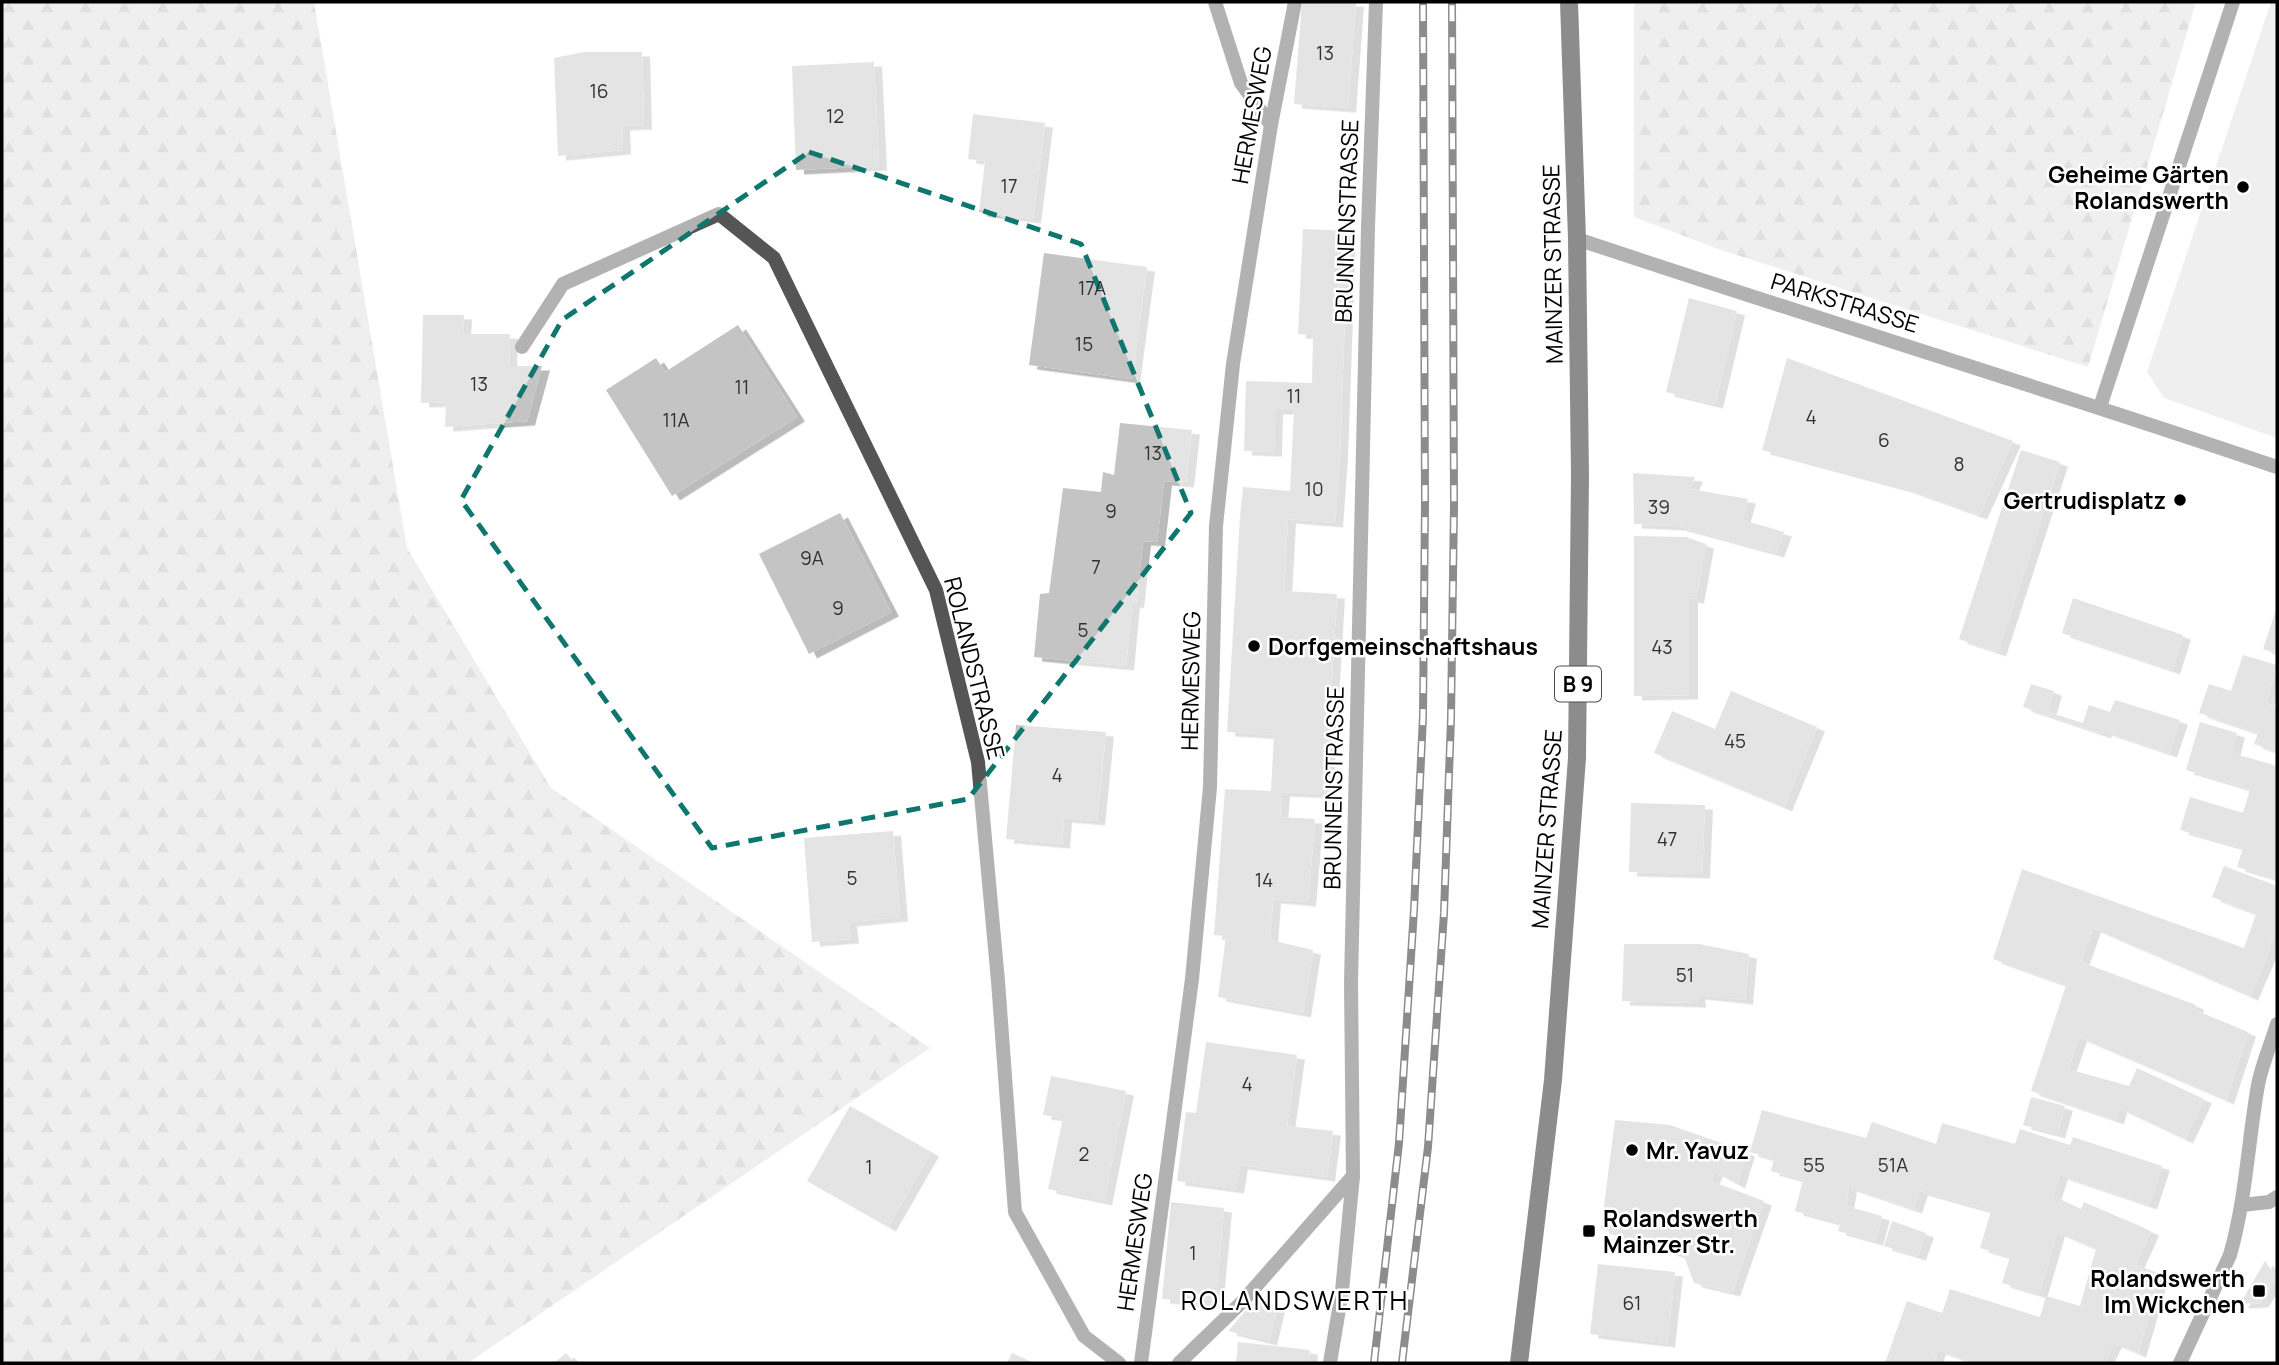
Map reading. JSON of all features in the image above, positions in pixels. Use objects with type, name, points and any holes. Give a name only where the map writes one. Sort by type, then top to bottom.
[{"type":"main road","name":"MAINZER STRASSE","points":[[1519,1363],[1553,1080],[1577,758],[1580,476],[1577,239],[1569,2]]},
{"type":"street","points":[[1215,2],[1241,83],[1271,125]]},
{"type":"street","name":"HERMESWEG","points":[[1141,1363],[1192,979],[1205,842],[1210,787],[1216,526],[1233,364],[1271,125],[1295,2]]},
{"type":"street","name":"BRUNNENSTRASSE","points":[[1330,1363],[1342,1292],[1353,1176],[1352,955],[1368,227],[1376,2]]},
{"type":"street","points":[[2101,407],[2233,2]]},
{"type":"street","name":"ROLANDSTRASSE","points":[[522,347],[563,284],[719,214],[774,258],[936,590],[978,762],[1015,1212],[1084,1336],[1119,1363]]},
{"type":"street","name":"PARKSTRASSE","points":[[1577,239],[2101,407],[2277,467]]},
{"type":"street","points":[[2180,1363],[2230,1255],[2242,1205],[2259,1083],[2277,1024]]},
{"type":"street","points":[[1179,1363],[1242,1302],[1353,1176]]},
{"type":"street","points":[[2242,1205],[2269,1202],[2277,1197]]},
{"type":"highlighted area","points":[[809,152],[1081,244],[1191,513],[968,799],[712,848],[461,500],[562,320]]},
{"type":"green space","points":[[2,2],[314,2],[407,548],[551,788],[930,1048],[468,1363],[2,1363]]},
{"type":"green space","points":[[1634,2],[2196,2],[2088,367],[1721,250],[1634,217]]},
{"type":"green space","name":"Geheime Gärten Rolandswerth","points":[[2271,2],[2277,2],[2277,438],[2164,398],[2147,372]]},
{"type":"building","points":[[1302,2],[1356,2],[1348,108],[1294,104]]},
{"type":"building","points":[[584,52],[642,52],[644,125],[622,126],[623,150],[558,156],[554,58]]},
{"type":"building","points":[[874,62],[879,166],[796,170],[792,66]]},
{"type":"building","points":[[973,114],[1045,123],[1033,219],[979,212],[985,161],[968,159]]},
{"type":"building","points":[[1303,229],[1348,231],[1335,523],[1288,519],[1284,591],[1337,594],[1325,794],[1282,792],[1280,817],[1315,819],[1308,902],[1273,899],[1270,940],[1313,950],[1303,1013],[1218,997],[1226,936],[1214,935],[1225,789],[1271,791],[1274,735],[1227,732],[1240,516],[1243,487],[1290,491],[1294,410],[1275,410],[1274,452],[1244,451],[1246,381],[1312,383],[1313,335],[1298,334]]},
{"type":"building","points":[[1044,253],[1147,267],[1132,379],[1029,365]]},
{"type":"building","points":[[1689,298],[1737,311],[1715,404],[1666,392]]},
{"type":"building","points":[[423,315],[464,315],[463,334],[510,334],[509,366],[542,366],[527,421],[445,427],[446,402],[421,403]]},
{"type":"building","points":[[738,325],[797,417],[672,496],[606,390],[656,358],[665,372]]},
{"type":"building","points":[[1787,358],[2013,441],[1979,515],[1904,488],[1762,450]]},
{"type":"building","points":[[1120,423],[1192,430],[1186,483],[1164,481],[1157,542],[1143,541],[1136,604],[1132,603],[1126,666],[1034,657],[1040,594],[1049,593],[1063,488],[1101,492],[1103,472],[1114,475]]},
{"type":"building","points":[[2021,450],[2060,462],[1998,652],[1959,639]]},
{"type":"building","points":[[1633,473],[1695,477],[1690,489],[1748,499],[1742,520],[1784,532],[1776,553],[1677,526],[1634,524]]},
{"type":"building","points":[[840,513],[891,612],[809,654],[759,554]]},
{"type":"building","points":[[1634,536],[1686,537],[1706,544],[1696,599],[1690,598],[1690,695],[1634,696]]},
{"type":"building","points":[[2073,598],[2183,635],[2172,670],[2062,633]]},
{"type":"building","points":[[2277,607],[2277,654],[2263,649]]},
{"type":"building","points":[[2243,655],[2277,665],[2266,703],[2277,707],[2277,752],[2254,744],[2258,733],[2199,713],[2209,684],[2231,691]]},
{"type":"building","points":[[2031,684],[2054,691],[2048,712],[2083,723],[2089,705],[2110,712],[2115,700],[2180,720],[2169,753],[2023,707]]},
{"type":"building","points":[[1731,691],[1817,727],[1784,807],[1654,753],[1672,711],[1715,729]]},
{"type":"building","points":[[2200,722],[2237,733],[2232,753],[2277,766],[2277,879],[2237,867],[2243,848],[2180,830],[2190,797],[2243,813],[2250,789],[2186,770]]},
{"type":"building","points":[[1016,725],[1106,732],[1097,821],[1064,818],[1062,844],[1006,839]]},
{"type":"building","points":[[1631,803],[1705,805],[1702,874],[1629,872]]},
{"type":"building","points":[[893,831],[900,917],[849,922],[851,939],[812,942],[804,838]]},
{"type":"building","points":[[2224,866],[2277,886],[2277,923],[2267,957],[2250,996],[2093,928],[2081,962],[2196,1005],[2195,1010],[2248,1032],[2226,1100],[2079,1037],[2068,1069],[2129,1086],[2137,1068],[2204,1099],[2185,1139],[2119,1108],[2116,1120],[2031,1091],[2066,985],[1993,959],[2022,869],[2244,948],[2256,914],[2212,897]]},
{"type":"building","points":[[1624,944],[1699,944],[1749,954],[1745,1000],[1697,995],[1698,1003],[1622,1001]]},
{"type":"building","points":[[1206,1042],[1297,1055],[1287,1126],[1333,1131],[1327,1177],[1240,1165],[1236,1189],[1177,1181],[1186,1112],[1196,1113]]},
{"type":"building","points":[[1051,1076],[1126,1091],[1104,1201],[1048,1189],[1063,1118],[1043,1115]]},
{"type":"building","points":[[2031,1097],[2065,1106],[2057,1134],[2023,1125]]},
{"type":"building","points":[[850,1106],[931,1152],[888,1227],[807,1181]]},
{"type":"building","points":[[1762,1110],[1866,1138],[1872,1122],[1936,1144],[1942,1123],[2015,1144],[2020,1129],[2070,1145],[2073,1137],[2162,1166],[2149,1205],[2060,1175],[2053,1196],[2081,1209],[2084,1202],[2151,1231],[2136,1265],[2161,1274],[2138,1353],[2114,1343],[2104,1363],[1975,1363],[1938,1350],[1934,1363],[1885,1363],[1907,1301],[1942,1313],[1950,1289],[2040,1317],[2046,1296],[2080,1306],[2096,1249],[2057,1232],[2039,1294],[2002,1283],[2010,1257],[1980,1248],[1991,1211],[1920,1191],[1914,1209],[1849,1187],[1846,1206],[1882,1216],[1875,1241],[1838,1231],[1840,1223],[1795,1211],[1803,1180],[1771,1171],[1774,1159],[1750,1152]]},
{"type":"building","points":[[1615,1120],[1670,1125],[1747,1152],[1737,1184],[1715,1172],[1711,1181],[1764,1201],[1732,1292],[1694,1283],[1684,1256],[1601,1229]]},
{"type":"building","points":[[1171,1202],[1224,1208],[1215,1304],[1162,1299]]},
{"type":"building","points":[[1892,1221],[1926,1233],[1918,1256],[1884,1246]]},
{"type":"building","points":[[2265,1261],[2277,1278],[2260,1303],[2240,1304]]},
{"type":"building","points":[[1598,1264],[1675,1272],[1667,1343],[1590,1334]]},
{"type":"building","points":[[1256,1299],[1278,1304],[1269,1341],[1228,1331]]},
{"type":"building","points":[[1238,1342],[1310,1350],[1309,1363],[1236,1363]]},
{"type":"building","points":[[566,1353],[575,1363],[554,1363]]},
{"type":"building","points":[[1012,1353],[1034,1363],[1007,1363]]},
{"type":"railway","points":[[1374,1363],[1399,1143],[1423,716],[1423,2]]},
{"type":"railway","points":[[1402,1363],[1428,1147],[1444,913],[1451,718],[1454,506],[1452,2]]},
{"type":"place","name":"Geheime Gärten Rolandswerth","points":[[2243,187]]},
{"type":"place","name":"Gertrudisplatz","points":[[2180,500]]},
{"type":"place","name":"Dorfgemeinschaftshaus","points":[[1254,646]]},
{"type":"place","name":"Mr. Yavuz","points":[[1632,1150]]},
{"type":"place","name":"Rolandswerth Mainzer Str.","points":[[1589,1231]]},
{"type":"place","name":"Rolandswerth Im Wickchen","points":[[2259,1291]]},
{"type":"district","name":"ROLANDSWERTH","points":[[1295,1300]]}]
